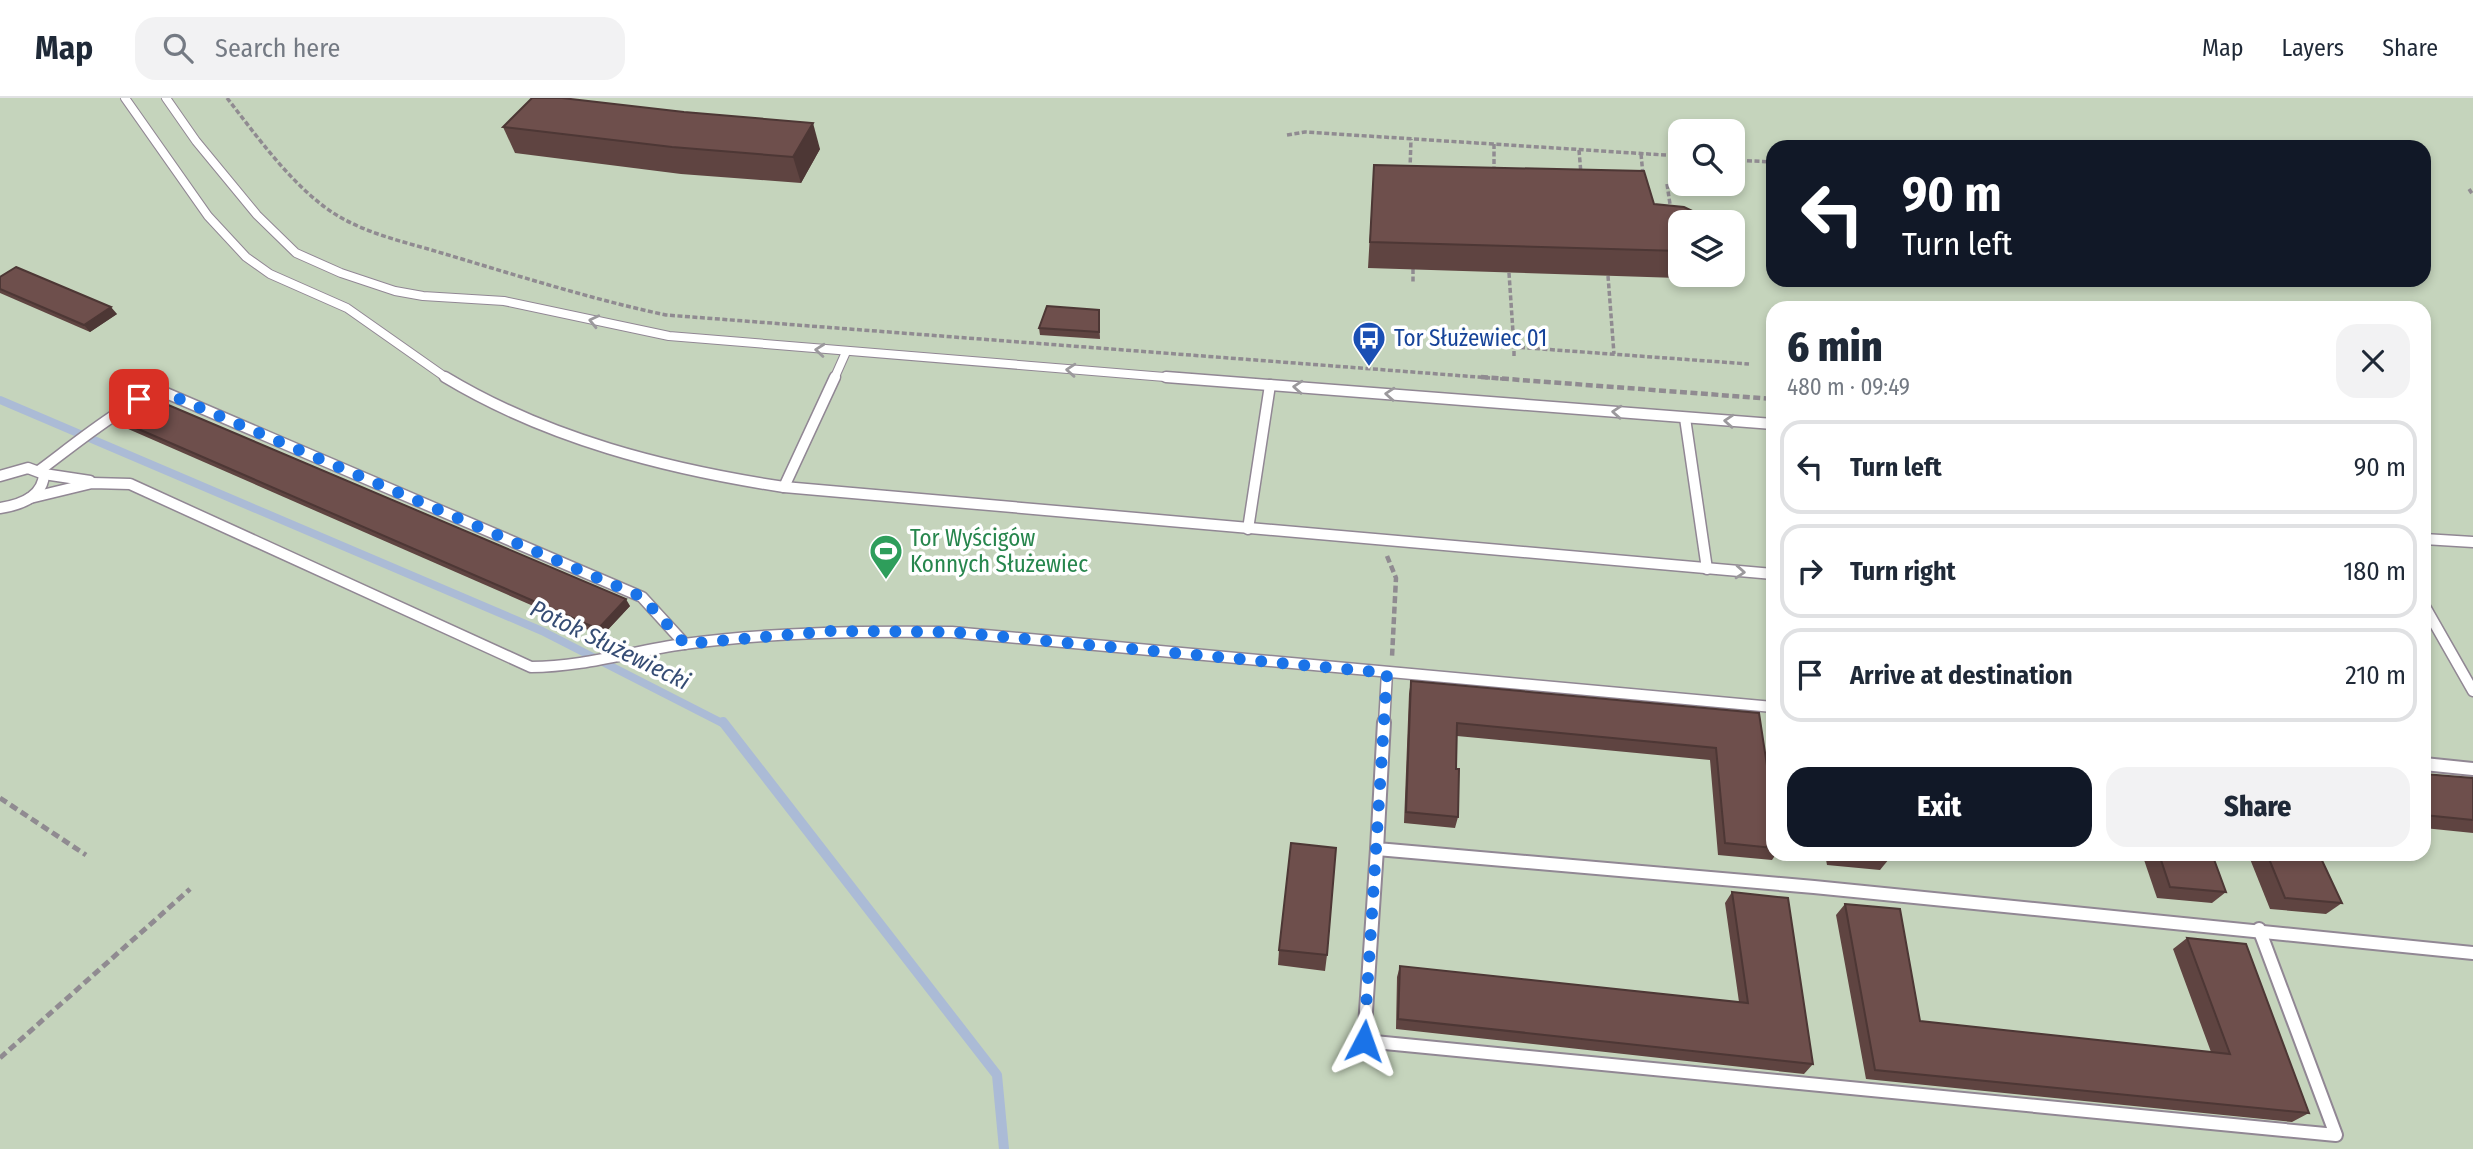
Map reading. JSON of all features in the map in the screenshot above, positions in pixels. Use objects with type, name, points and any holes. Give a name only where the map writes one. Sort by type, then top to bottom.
[{"type":"lane","points":[[125,98],[140,123],[207,213],[248,258],[297,287],[345,306],[450,380],[499,406],[556,431],[627,454],[689,471],[784,487],[1766,573]]},
{"type":"lane","points":[[166,98],[196,141],[257,215],[285,243],[310,260],[395,291],[423,296],[504,301],[669,336],[1766,424]]},
{"type":"lane","points":[[784,487],[846,352]]},
{"type":"lane","points":[[1248,529],[1270,385]]},
{"type":"lane","points":[[42,472],[139,399],[159,392],[166,393],[642,597],[685,644]]},
{"type":"lane","points":[[1685,418],[1707,569]]},
{"type":"lane","points":[[0,476],[24,468],[90,481]]},
{"type":"lane","points":[[30,498],[43,485],[42,472]]},
{"type":"lane","points":[[0,508],[90,481],[130,484],[518,664],[542,668],[685,644],[831,631],[952,632],[1766,706]]},
{"type":"lane","points":[[2431,539],[2473,542]]},
{"type":"lane","points":[[2431,617],[2473,691]]},
{"type":"lane","points":[[1387,673],[1364,1041],[2336,1135],[2259,929]]},
{"type":"lane","points":[[2431,765],[2473,769]]},
{"type":"lane","points":[[1377,849],[2259,929],[2473,953]]},
{"type":"path","points":[[227,98],[304,188],[323,206],[354,223],[389,237],[520,277],[634,308],[704,318],[1766,398]]},
{"type":"path","points":[[1287,135],[1305,132],[1668,155]]},
{"type":"path","points":[[1411,139],[1411,183]]},
{"type":"path","points":[[1494,144],[1494,174]]},
{"type":"path","points":[[1579,150],[1582,179]]},
{"type":"path","points":[[1641,154],[1644,182]]},
{"type":"path","points":[[1745,161],[1766,162]]},
{"type":"path","points":[[1660,214],[1672,213],[1667,184]]},
{"type":"path","points":[[2469,189],[2473,195]]},
{"type":"path","points":[[1413,270],[1413,282]]},
{"type":"path","points":[[1509,273],[1514,356]]},
{"type":"path","points":[[1608,276],[1614,354]]},
{"type":"path","points":[[1514,347],[1749,364]]},
{"type":"path","points":[[1387,673],[1392,658],[1396,578],[1389,565]]},
{"type":"path","points":[[0,798],[86,855]]},
{"type":"path","points":[[0,1058],[190,889]]},
{"type":"green space","name":"Tor Wyścigów Konnych Służewiec","points":[[0,98],[2473,98],[2473,1149],[0,1149]]},
{"type":"building","points":[[532,98],[562,98],[813,123],[793,157],[672,147],[503,127]]},
{"type":"building","points":[[1374,165],[1644,171],[1654,204],[1690,210],[1668,210],[1668,251],[1370,242]]},
{"type":"building","points":[[16,267],[111,307],[84,325],[0,289],[0,277]]},
{"type":"building","points":[[1047,306],[1099,310],[1099,332],[1039,328]]},
{"type":"building","points":[[147,396],[626,599],[598,629],[113,418]]},
{"type":"building","points":[[1411,681],[1759,713],[1766,759],[1766,847],[1725,843],[1716,748],[1457,723],[1458,817],[1406,812]]},
{"type":"building","points":[[2431,775],[2473,778],[2473,820],[2431,816]]},
{"type":"building","points":[[1291,843],[1336,848],[1327,955],[1279,950]]},
{"type":"building","points":[[2161,861],[2215,861],[2226,892],[2170,887]]},
{"type":"building","points":[[2270,861],[2322,861],[2342,903],[2285,898]]},
{"type":"building","points":[[1732,892],[1788,898],[1813,1064],[1398,1019],[1400,966],[1748,1003]]},
{"type":"building","points":[[1845,904],[1900,909],[1920,1021],[2230,1054],[2187,938],[2246,944],[2309,1113],[1875,1070]]},
{"type":"waterway","name":"Potok Służewiecki","points":[[0,400],[542,631],[724,724]]},
{"type":"waterway","name":"Potok Służewiecki","points":[[723,722],[997,1075],[1004,1149]]},
{"type":"place","name":"Tor Służewiec 01","points":[[1369,368]]},
{"type":"place","name":"Tor Wyścigów Konnych Służewiec","points":[[886,581]]},
{"type":"route","points":[[139,399],[149,394],[166,393],[642,597],[685,644],[831,631],[952,632],[1387,673],[1364,1041]]}]
